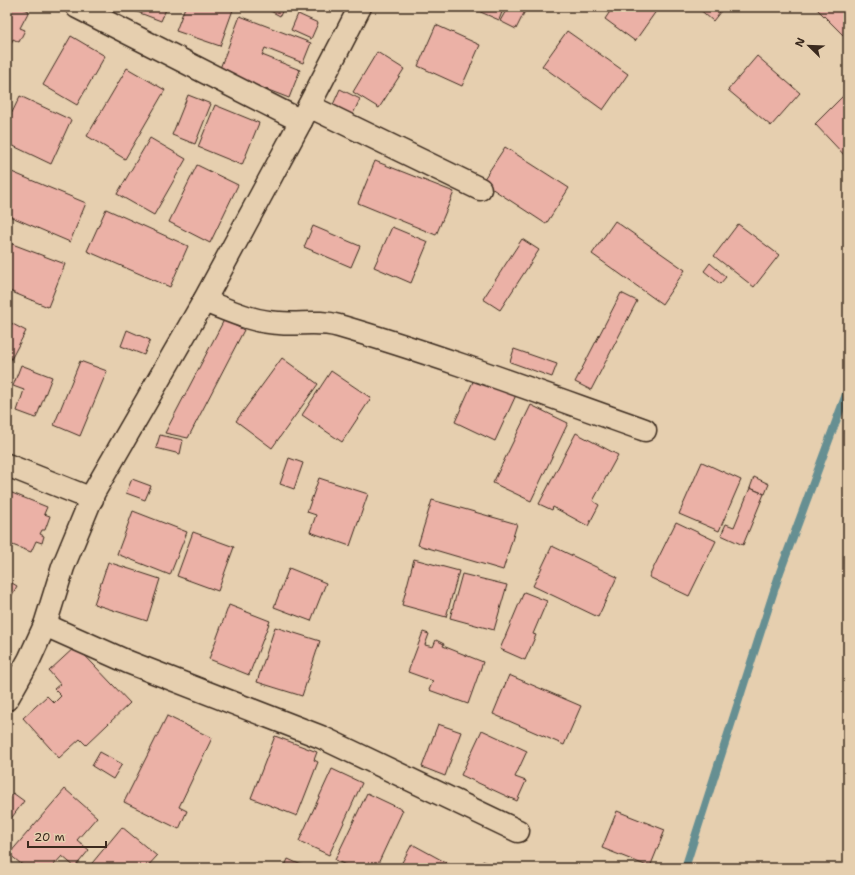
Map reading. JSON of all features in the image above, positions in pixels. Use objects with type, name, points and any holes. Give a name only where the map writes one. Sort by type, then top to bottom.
[{"type":"street","points":[[77,7],[305,114],[480,189]]},
{"type":"street","points":[[7,699],[29,660],[46,625],[63,567],[92,499],[204,300],[305,114],[360,7]]},
{"type":"street","points":[[204,300],[250,319],[278,323],[315,323],[336,325],[407,347],[645,430]]},
{"type":"street","points":[[7,465],[92,499]]},
{"type":"street","points":[[46,625],[128,662],[321,737],[518,831]]},
{"type":"building","points":[[7,7],[20,7],[29,11],[20,28],[25,30],[19,42],[13,39],[7,52]]},
{"type":"building","points":[[124,7],[167,7],[161,21]]},
{"type":"building","points":[[185,7],[234,7],[220,46],[176,31]]},
{"type":"building","points":[[263,7],[284,7],[280,16]]},
{"type":"building","points":[[469,7],[504,7],[499,20]]},
{"type":"building","points":[[508,7],[527,7],[516,29],[500,21]]},
{"type":"building","points":[[613,7],[659,7],[635,41],[605,19]]},
{"type":"building","points":[[697,7],[724,7],[713,21]]},
{"type":"building","points":[[815,7],[848,7],[848,35],[846,38]]},
{"type":"building","points":[[298,14],[318,23],[311,39],[291,30]]},
{"type":"building","points":[[240,16],[311,43],[303,63],[265,48],[262,55],[300,70],[289,98],[219,71]]},
{"type":"building","points":[[436,25],[480,45],[462,86],[418,66]]},
{"type":"building","points":[[567,31],[628,74],[603,110],[542,66]]},
{"type":"building","points":[[71,36],[105,56],[77,105],[43,85]]},
{"type":"building","points":[[377,52],[404,69],[379,108],[353,92]]},
{"type":"building","points":[[757,56],[800,93],[771,126],[728,90]]},
{"type":"building","points":[[127,68],[165,90],[125,159],[87,136]]},
{"type":"building","points":[[340,89],[360,99],[352,116],[332,107]]},
{"type":"building","points":[[188,95],[211,104],[195,144],[172,135]]},
{"type":"building","points":[[844,95],[848,99],[847,158],[815,124]]},
{"type":"building","points":[[20,96],[71,120],[51,164],[7,143],[7,123]]},
{"type":"building","points":[[215,105],[259,123],[242,165],[198,147]]},
{"type":"building","points":[[150,138],[186,159],[154,215],[117,194]]},
{"type":"building","points":[[505,147],[569,188],[546,224],[482,182]]},
{"type":"building","points":[[375,161],[454,192],[436,235],[358,203]]},
{"type":"building","points":[[197,165],[238,185],[210,243],[169,222]]},
{"type":"building","points":[[7,170],[86,203],[70,242],[7,215]]},
{"type":"building","points":[[106,209],[188,246],[170,287],[87,251]]},
{"type":"building","points":[[615,221],[685,270],[662,304],[592,254]]},
{"type":"building","points":[[738,224],[779,255],[754,287],[714,256]]},
{"type":"building","points":[[313,226],[360,246],[351,267],[304,247]]},
{"type":"building","points":[[392,227],[428,242],[411,283],[374,267]]},
{"type":"building","points":[[522,239],[539,250],[500,310],[483,299]]},
{"type":"building","points":[[7,242],[65,264],[48,307],[7,290]]},
{"type":"building","points":[[710,263],[726,277],[720,284],[704,271]]},
{"type":"building","points":[[621,293],[637,301],[591,390],[575,382]]},
{"type":"building","points":[[224,320],[244,330],[188,438],[165,433]]},
{"type":"building","points":[[7,321],[26,331],[7,367]]},
{"type":"building","points":[[127,330],[150,340],[144,355],[121,346]]},
{"type":"building","points":[[514,349],[557,364],[552,377],[510,362]]},
{"type":"building","points":[[282,358],[318,384],[272,448],[236,421]]},
{"type":"building","points":[[80,361],[107,371],[80,436],[54,425]]},
{"type":"building","points":[[21,365],[52,377],[36,418],[17,411],[24,390],[13,386]]},
{"type":"building","points":[[331,371],[371,398],[342,442],[302,415]]},
{"type":"building","points":[[475,377],[516,395],[495,441],[455,422]]},
{"type":"building","points":[[531,405],[568,423],[531,501],[493,483]]},
{"type":"building","points":[[576,433],[618,455],[593,501],[599,505],[588,526],[553,507],[552,510],[539,504]]},
{"type":"building","points":[[160,435],[183,440],[180,454],[156,448]]},
{"type":"building","points":[[289,458],[303,463],[294,489],[280,484]]},
{"type":"building","points":[[702,462],[741,480],[719,531],[679,514]]},
{"type":"building","points":[[754,477],[769,484],[765,494],[750,488]]},
{"type":"building","points":[[319,478],[368,494],[350,546],[310,532],[316,515],[307,512]]},
{"type":"building","points":[[132,479],[151,486],[145,500],[126,493]]},
{"type":"building","points":[[750,488],[764,494],[743,545],[721,535],[726,524],[734,527]]},
{"type":"building","points":[[7,491],[47,507],[44,514],[50,516],[45,530],[42,530],[40,534],[44,536],[42,543],[36,541],[31,552],[7,543]]},
{"type":"building","points":[[432,500],[517,524],[503,570],[418,545]]},
{"type":"building","points":[[133,511],[187,532],[170,575],[117,554]]},
{"type":"building","points":[[676,522],[716,541],[689,596],[649,577]]},
{"type":"building","points":[[193,532],[234,547],[218,591],[177,576]]},
{"type":"building","points":[[552,546],[617,577],[598,617],[533,586]]},
{"type":"building","points":[[414,559],[459,571],[446,617],[402,605]]},
{"type":"building","points":[[108,562],[160,579],[147,621],[94,604]]},
{"type":"building","points":[[289,568],[326,583],[311,621],[274,607]]},
{"type":"building","points":[[462,574],[507,585],[494,630],[450,618]]},
{"type":"building","points":[[7,580],[17,586],[7,604]]},
{"type":"building","points":[[524,592],[547,601],[533,634],[536,635],[525,660],[500,649]]},
{"type":"building","points":[[229,605],[270,621],[249,675],[209,659]]},
{"type":"building","points":[[275,627],[320,641],[302,696],[257,682]]},
{"type":"building","points":[[423,632],[429,634],[425,645],[433,647],[436,640],[444,644],[443,646],[483,662],[468,704],[429,690],[433,681],[408,672]]},
{"type":"building","points":[[76,646],[130,703],[86,745],[80,739],[59,758],[23,718],[47,696],[54,703],[61,696],[54,689],[60,684],[49,671]]},
{"type":"building","points":[[509,675],[581,706],[564,745],[493,714]]},
{"type":"building","points":[[167,716],[212,738],[179,807],[187,811],[179,829],[124,802]]},
{"type":"building","points":[[438,724],[461,732],[445,776],[422,767]]},
{"type":"building","points":[[482,730],[527,751],[515,777],[526,781],[517,801],[461,775]]},
{"type":"building","points":[[275,736],[317,752],[314,760],[318,762],[297,816],[251,798]]},
{"type":"building","points":[[100,752],[122,764],[113,779],[92,766]]},
{"type":"building","points":[[332,769],[362,783],[329,855],[299,841]]},
{"type":"building","points":[[65,789],[97,817],[77,840],[89,850],[75,867],[62,856],[51,868],[26,868],[9,854]]},
{"type":"building","points":[[13,793],[24,801],[7,824],[7,797],[9,798]]},
{"type":"building","points":[[367,793],[403,810],[376,868],[352,868],[335,860]]},
{"type":"building","points":[[617,811],[665,830],[650,867],[602,848]]},
{"type":"building","points":[[122,827],[157,856],[146,868],[88,868]]},
{"type":"building","points":[[412,844],[456,868],[399,868]]},
{"type":"building","points":[[288,859],[308,868],[284,868]]},
{"type":"building","points":[[483,861],[497,868],[479,868]]},
{"type":"waterway","points":[[685,868],[780,572],[848,389]]}]
